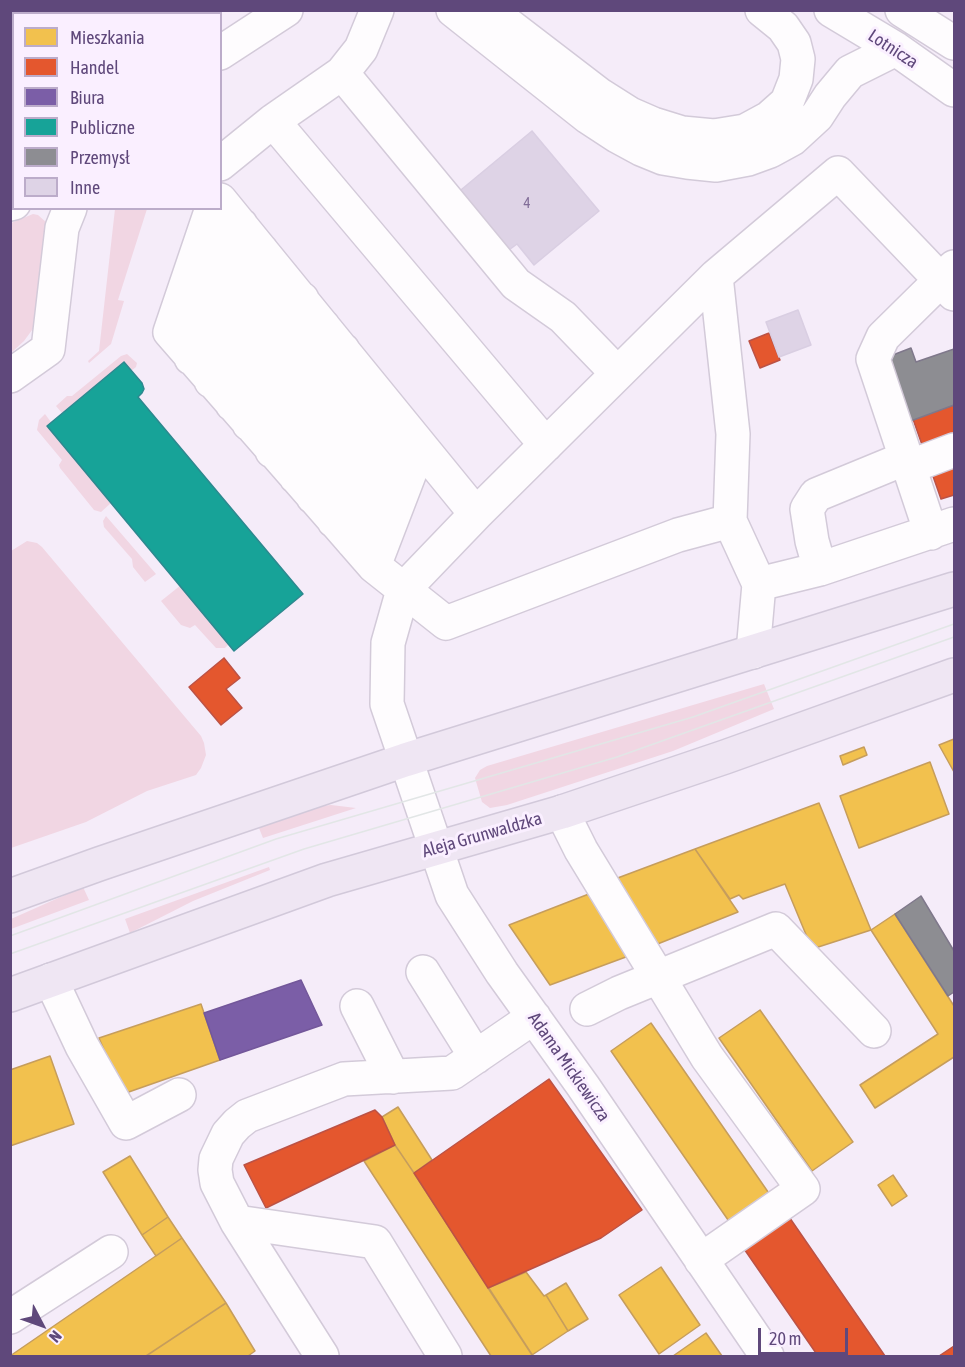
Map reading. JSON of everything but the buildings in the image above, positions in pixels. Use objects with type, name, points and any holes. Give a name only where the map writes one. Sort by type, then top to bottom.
[{"type":"main road","points":[[10,896],[405,760],[954,589]]},
{"type":"main road","name":"Aleja Grunwaldzka","points":[[10,995],[327,880],[562,812],[725,757],[954,675]]},
{"type":"street","points":[[222,51],[286,10]]},
{"type":"street","points":[[222,162],[273,120],[342,73],[361,49],[377,10]]},
{"type":"street","points":[[453,10],[588,117],[616,136],[663,158],[716,165],[748,159],[770,151],[792,139],[817,116],[850,72],[896,49]]},
{"type":"street","points":[[489,10],[600,95],[630,114],[652,124],[682,133],[714,136],[745,131],[769,118],[787,102],[796,79],[798,59],[794,43],[783,27],[762,10]]},
{"type":"street","name":"Lotnicza","points":[[831,10],[896,49],[954,90]]},
{"type":"street","name":"Lotnicza","points":[[902,10],[954,43]]},
{"type":"street","points":[[342,73],[516,284],[563,317],[617,373]]},
{"type":"street","points":[[273,120],[546,445]]},
{"type":"street","points":[[403,590],[476,514],[716,276],[838,173],[952,276],[883,337],[873,359],[908,462],[943,528],[820,569],[759,584]]},
{"type":"street","points":[[222,202],[476,514]]},
{"type":"street","points":[[10,376],[48,349],[62,228],[69,210]]},
{"type":"street","points":[[211,210],[170,332],[354,543],[403,590],[446,623],[678,536],[730,521]]},
{"type":"street","points":[[221,392],[241,225]]},
{"type":"street","points":[[221,392],[261,250]]},
{"type":"street","points":[[716,276],[733,434],[730,521],[759,584],[753,652]]},
{"type":"street","points":[[221,392],[292,288]]},
{"type":"street","points":[[272,451],[361,374]]},
{"type":"street","points":[[304,487],[361,374]]},
{"type":"street","points":[[354,543],[361,374]]},
{"type":"street","points":[[354,543],[420,446]]},
{"type":"street","points":[[820,569],[812,541],[807,509],[816,495],[908,462],[954,450]]},
{"type":"street","name":"Adama Mickiewicza","points":[[403,590],[388,643],[387,704],[452,895],[502,973],[767,1356]]},
{"type":"street","points":[[562,812],[581,850],[707,1057],[803,1189],[701,1260]]},
{"type":"street","points":[[587,1009],[776,929],[874,1031]]},
{"type":"street","points":[[423,972],[476,1057]]},
{"type":"street","points":[[51,980],[82,1046],[126,1123],[179,1095]]},
{"type":"street","points":[[357,1006],[393,1077]]},
{"type":"street","points":[[322,1356],[237,1222],[217,1183],[214,1170],[216,1159],[225,1140],[237,1124],[247,1116],[344,1079],[452,1073],[534,1017]]},
{"type":"street","points":[[237,1222],[375,1242],[445,1356]]},
{"type":"street","points":[[10,1317],[111,1252]]},
{"type":"shaded area","points":[[115,210],[147,210],[118,300],[124,301],[111,344],[89,363],[88,361],[99,351]]},
{"type":"shaded area","points":[[33,214],[38,215],[47,223],[35,326],[11,353],[11,223]]},
{"type":"shaded area","points":[[127,354],[137,363],[131,371],[124,362],[62,413],[56,406],[67,396],[72,396],[121,356]]},
{"type":"shaded area","points":[[45,414],[111,503],[101,512],[94,510],[60,468],[62,460],[37,430],[39,420]]},
{"type":"shaded area","points":[[106,516],[156,574],[145,582],[133,567],[132,559],[104,527],[103,521]]},
{"type":"shaded area","points":[[27,541],[37,543],[42,547],[201,736],[206,755],[196,775],[147,791],[86,822],[11,848],[11,551]]},
{"type":"shaded area","points":[[181,585],[229,644],[225,648],[216,648],[195,625],[190,628],[181,625],[161,601]]},
{"type":"shaded area","points":[[764,684],[774,709],[673,751],[507,805],[490,808],[482,802],[475,778],[480,770],[487,766]]},
{"type":"shaded area","points":[[320,806],[356,808],[263,838],[257,823]]},
{"type":"shaded area","points":[[269,867],[270,870],[193,901],[130,933],[125,919]]},
{"type":"shaded area","points":[[83,887],[89,900],[11,929],[11,919]]},
{"type":"tram line","points":[[10,936],[276,839],[693,717],[954,624]]},
{"type":"tram line","points":[[10,954],[304,849],[617,757],[954,637]]}]
